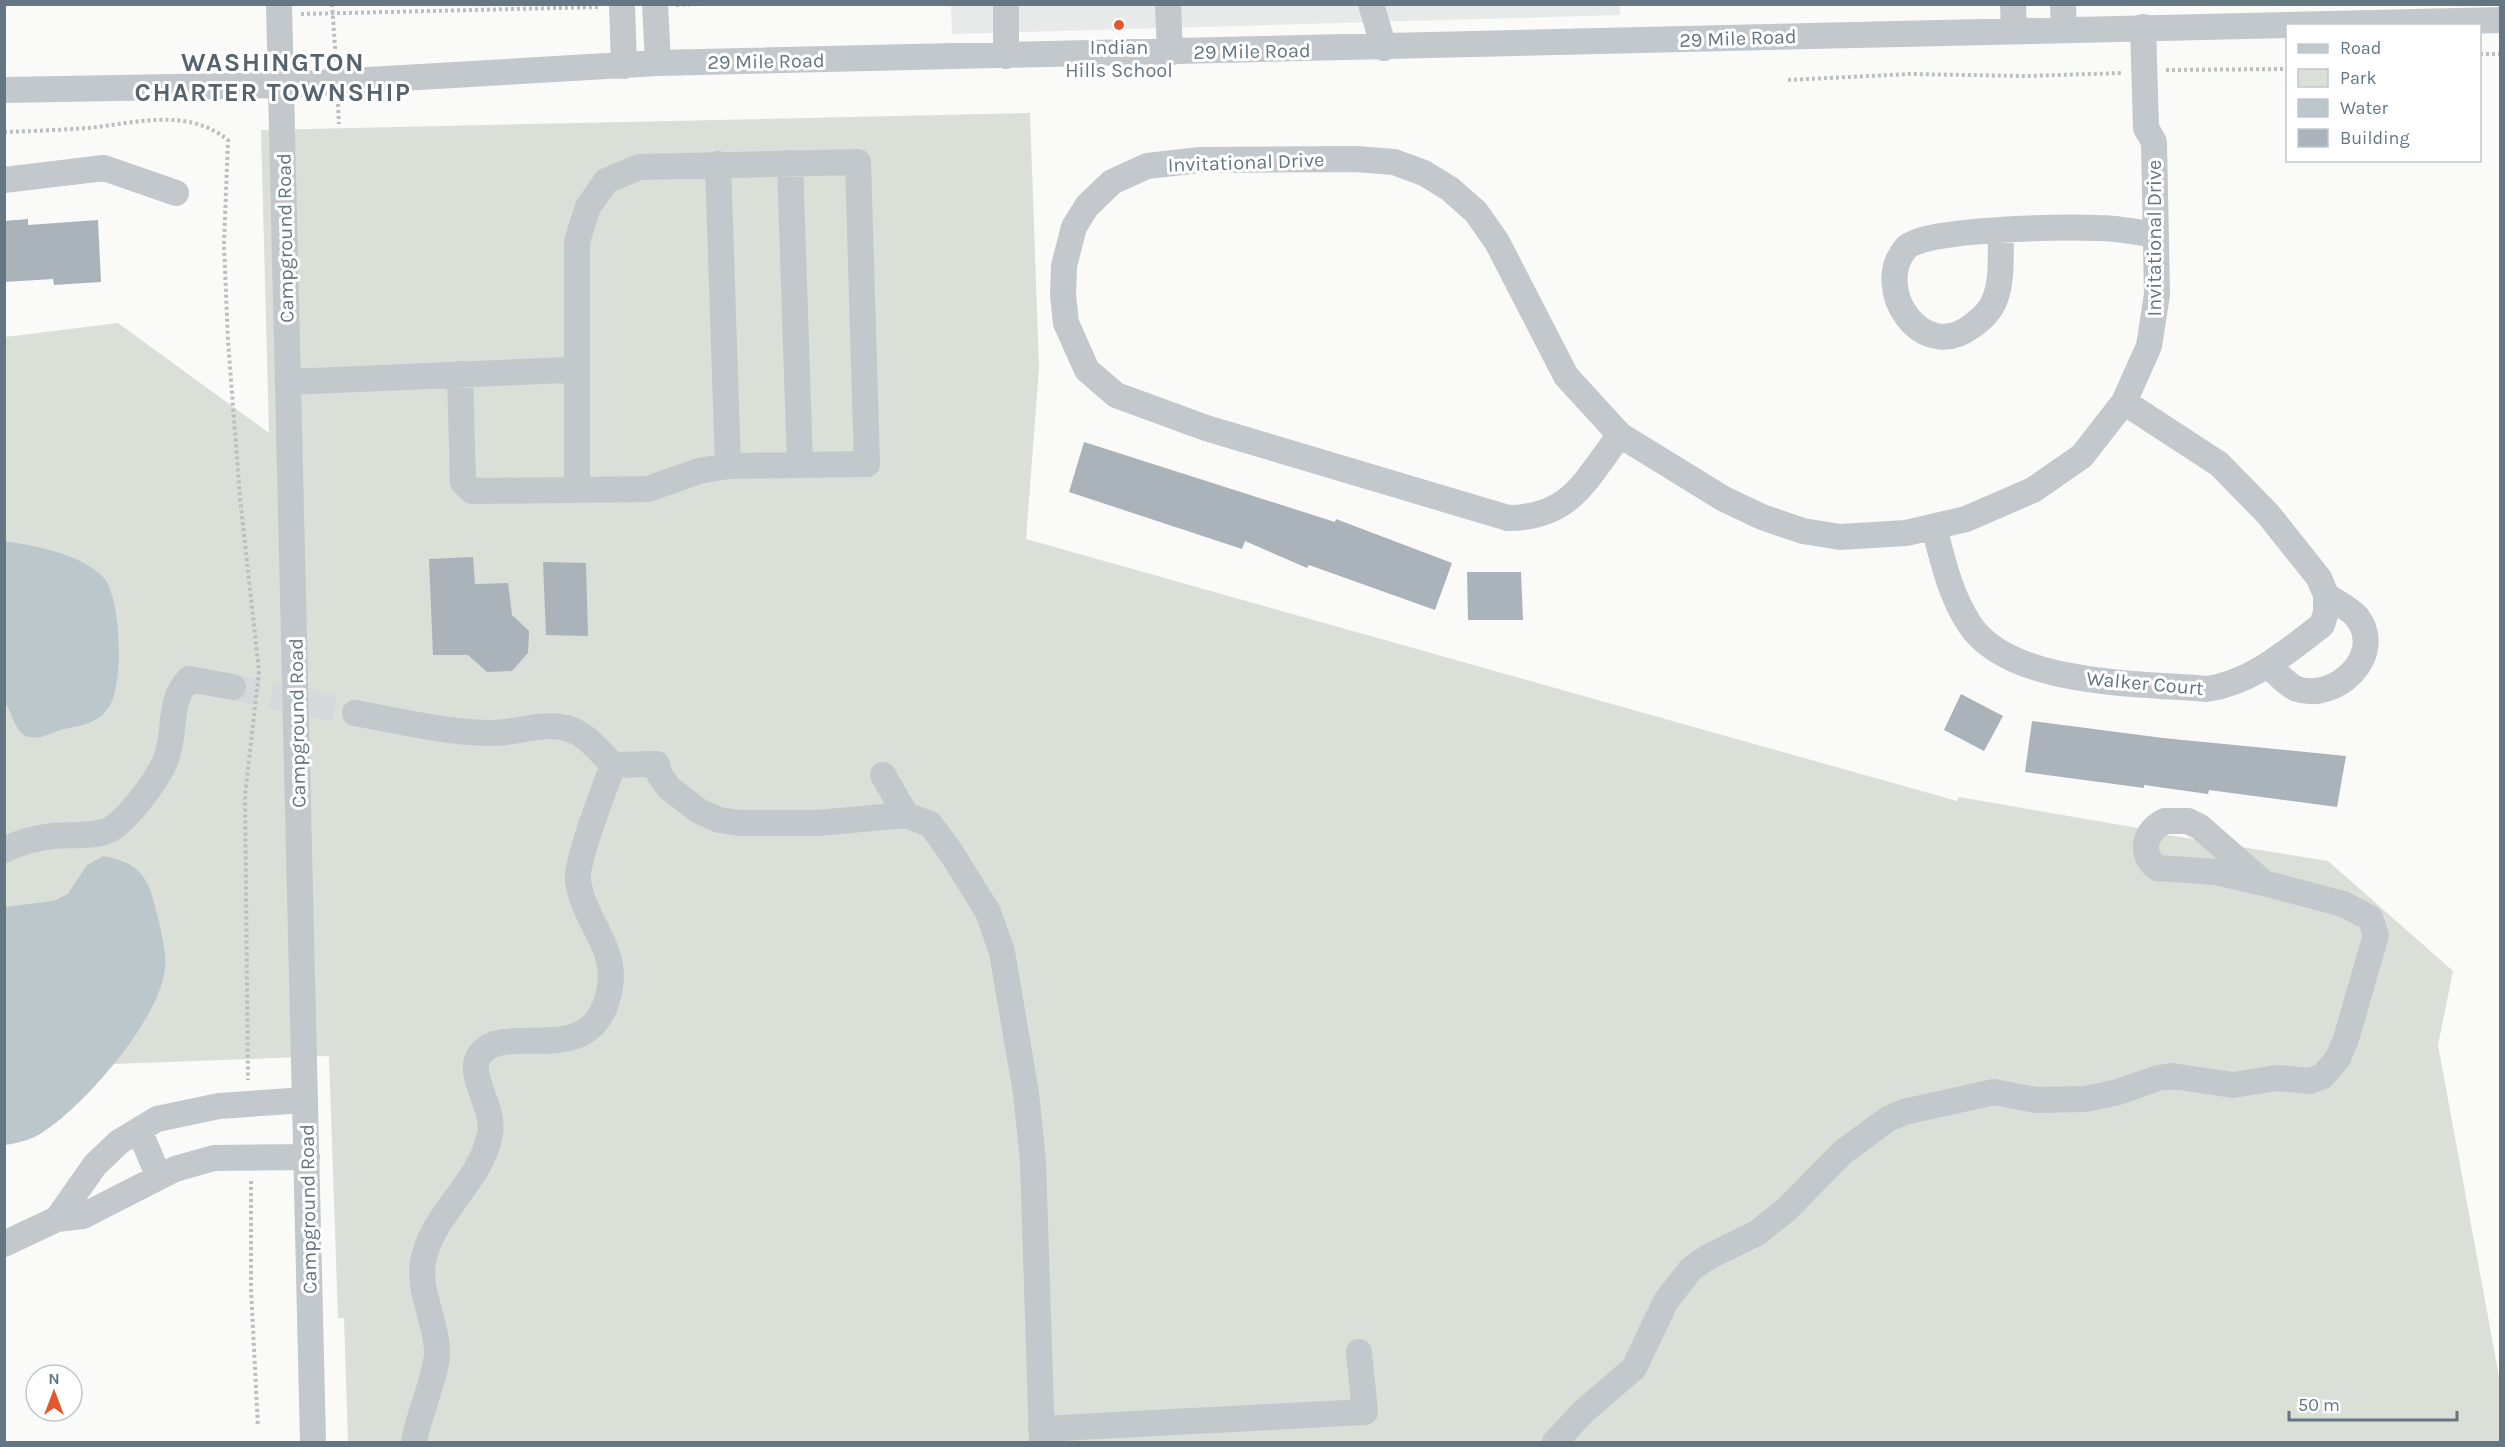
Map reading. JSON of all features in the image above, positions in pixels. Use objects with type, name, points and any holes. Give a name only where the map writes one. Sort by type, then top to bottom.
[{"type":"street","points":[[1006,4],[1006,56]]},
{"type":"street","points":[[1168,4],[1170,53]]},
{"type":"street","points":[[1371,4],[1384,48]]},
{"type":"street","points":[[2013,4],[2014,31]]},
{"type":"street","points":[[2063,4],[2064,30]]},
{"type":"street","points":[[655,5],[658,63]]},
{"type":"street","points":[[622,6],[624,66]]},
{"type":"street","name":"Campground Road","points":[[279,10],[314,1443]]},
{"type":"street","name":"29 Mile Road","points":[[2301,24],[2500,20]]},
{"type":"street","name":"29 Mile Road","points":[[4,90],[282,85],[658,63],[1384,48],[2286,24]]},
{"type":"street","name":"Invitational Drive","points":[[1620,435],[1566,503],[1547,514],[1508,518],[1206,428],[1116,395],[1087,370],[1066,323],[1063,295],[1064,266],[1074,227],[1087,206],[1112,182],[1147,166],[1200,160],[1356,159],[1394,162],[1424,173],[1450,189],[1476,212],[1497,242],[1566,376],[1620,435],[1724,499],[1762,517],[1803,531],[1840,537],[1906,533],[1966,519],[2033,490],[2082,456],[2124,402],[2140,370],[2154,324],[2157,294],[2154,142],[2162,129],[2152,70],[2151,27]]},
{"type":"street","points":[[460,374],[463,482],[472,491],[569,490],[648,489],[699,471],[728,466],[867,464],[858,162],[639,167],[606,181],[588,207],[577,241],[578,482],[569,490]]},
{"type":"street","points":[[790,163],[800,465]]},
{"type":"street","points":[[718,165],[728,466]]},
{"type":"street","points":[[4,180],[104,168],[176,193]]},
{"type":"street","points":[[2001,231],[2000,268],[1995,298],[1983,318],[1961,335],[1941,339],[1919,329],[1905,316],[1896,282],[1897,266],[1907,247],[1950,232],[2100,228],[2157,235]]},
{"type":"street","points":[[289,382],[566,370],[578,379]]},
{"type":"street","points":[[2124,402],[2219,464],[2268,514],[2319,578],[2326,595],[2357,616],[2364,634],[2362,658],[2347,680],[2324,692],[2296,688],[2268,665]]},
{"type":"street","name":"Walker Court","points":[[1934,527],[1952,593],[1971,627],[1996,649],[2030,668],[2070,676],[2206,689],[2229,686],[2250,677],[2322,625],[2326,612],[2326,595]]},
{"type":"street","points":[[4,850],[24,841],[109,830],[125,818],[161,767],[166,757],[175,699],[180,689],[189,679],[233,687]]},
{"type":"street","points":[[355,713],[471,732],[492,733],[542,727],[567,728],[586,737],[613,765],[657,764],[659,774],[669,788],[699,811],[719,820],[740,823],[817,823],[906,814],[930,824],[950,851],[988,912],[1002,952],[1026,1093],[1034,1161],[1041,1436],[1365,1412],[1359,1352]]},
{"type":"street","points":[[414,1443],[438,1352],[422,1279],[423,1259],[431,1236],[470,1180],[485,1149],[491,1127],[487,1102],[476,1072],[477,1060],[486,1048],[501,1043],[557,1040],[580,1036],[593,1028],[606,1003],[610,972],[609,958],[582,894],[578,868],[613,765]]},
{"type":"street","points":[[883,775],[906,814]]},
{"type":"street","points":[[1555,1443],[1583,1412],[1634,1368],[1666,1301],[1691,1269],[1708,1257],[1757,1233],[1786,1210],[1843,1152],[1888,1119],[1904,1112],[1994,1092],[2036,1100],[2086,1099],[2118,1092],[2158,1077],[2172,1076],[2233,1085],[2277,1078],[2310,1081],[2323,1076],[2338,1058],[2346,1040],[2370,959],[2376,935],[2375,927],[2370,918],[2343,904],[2264,883]]},
{"type":"street","points":[[57,1219],[95,1165],[119,1142],[157,1119],[219,1106],[305,1100]]},
{"type":"street","points":[[139,1130],[159,1178]]},
{"type":"street","points":[[4,1244],[57,1219],[83,1216],[175,1169],[214,1158],[307,1157]]},
{"type":"path","points":[[655,5],[700,4]]},
{"type":"path","points":[[279,10],[622,6]]},
{"type":"path","points":[[2481,54],[2500,54]]},
{"type":"path","points":[[1788,80],[1911,74],[2026,76],[2152,70],[2286,69]]},
{"type":"shaded area","name":"Indian Hills School","points":[[1620,4],[1620,15],[952,34],[951,5]]},
{"type":"green space","points":[[1030,113],[1039,368],[1026,539],[1957,801],[1959,797],[2144,829],[2143,831],[2328,861],[2453,971],[2438,1045],[2500,1382],[2500,1442],[348,1442],[344,1318],[338,1318],[329,1056],[5,1068],[5,337],[118,323],[269,433],[261,130]]},
{"type":"water","points":[[4,541],[43,548],[69,556],[92,568],[109,586],[114,601],[119,640],[117,680],[109,707],[94,721],[35,738],[22,734],[5,703]]},
{"type":"water","points":[[104,856],[134,867],[149,888],[165,955],[165,969],[160,990],[135,1036],[118,1060],[79,1102],[39,1135],[25,1141],[5,1145],[5,907],[53,901],[68,894],[87,865]]},
{"type":"building","points":[[28,219],[28,225],[98,220],[101,282],[54,285],[53,279],[4,282],[4,221]]},
{"type":"building","points":[[1084,442],[1335,522],[1336,519],[1452,563],[1435,610],[1309,565],[1307,568],[1245,541],[1242,549],[1069,492]]},
{"type":"building","points":[[473,557],[475,584],[508,583],[512,615],[529,631],[528,653],[512,671],[487,672],[468,655],[433,655],[429,559]]},
{"type":"building","points":[[543,562],[586,563],[588,636],[546,635]]},
{"type":"building","points":[[1467,572],[1521,572],[1523,620],[1468,620]]},
{"type":"building","points":[[1961,694],[2003,716],[1984,751],[1944,730]]},
{"type":"building","points":[[2032,721],[2163,738],[2346,756],[2337,807],[2209,790],[2208,794],[2144,785],[2144,788],[2025,772]]},
{"type":"tunnel","points":[[233,687],[355,713]]},
{"type":"place","name":"Indian Hills School","points":[[1119,25]]},
{"type":"district","name":"WASHINGTON CHARTER TOWNSHIP","points":[[273,76]]}]
